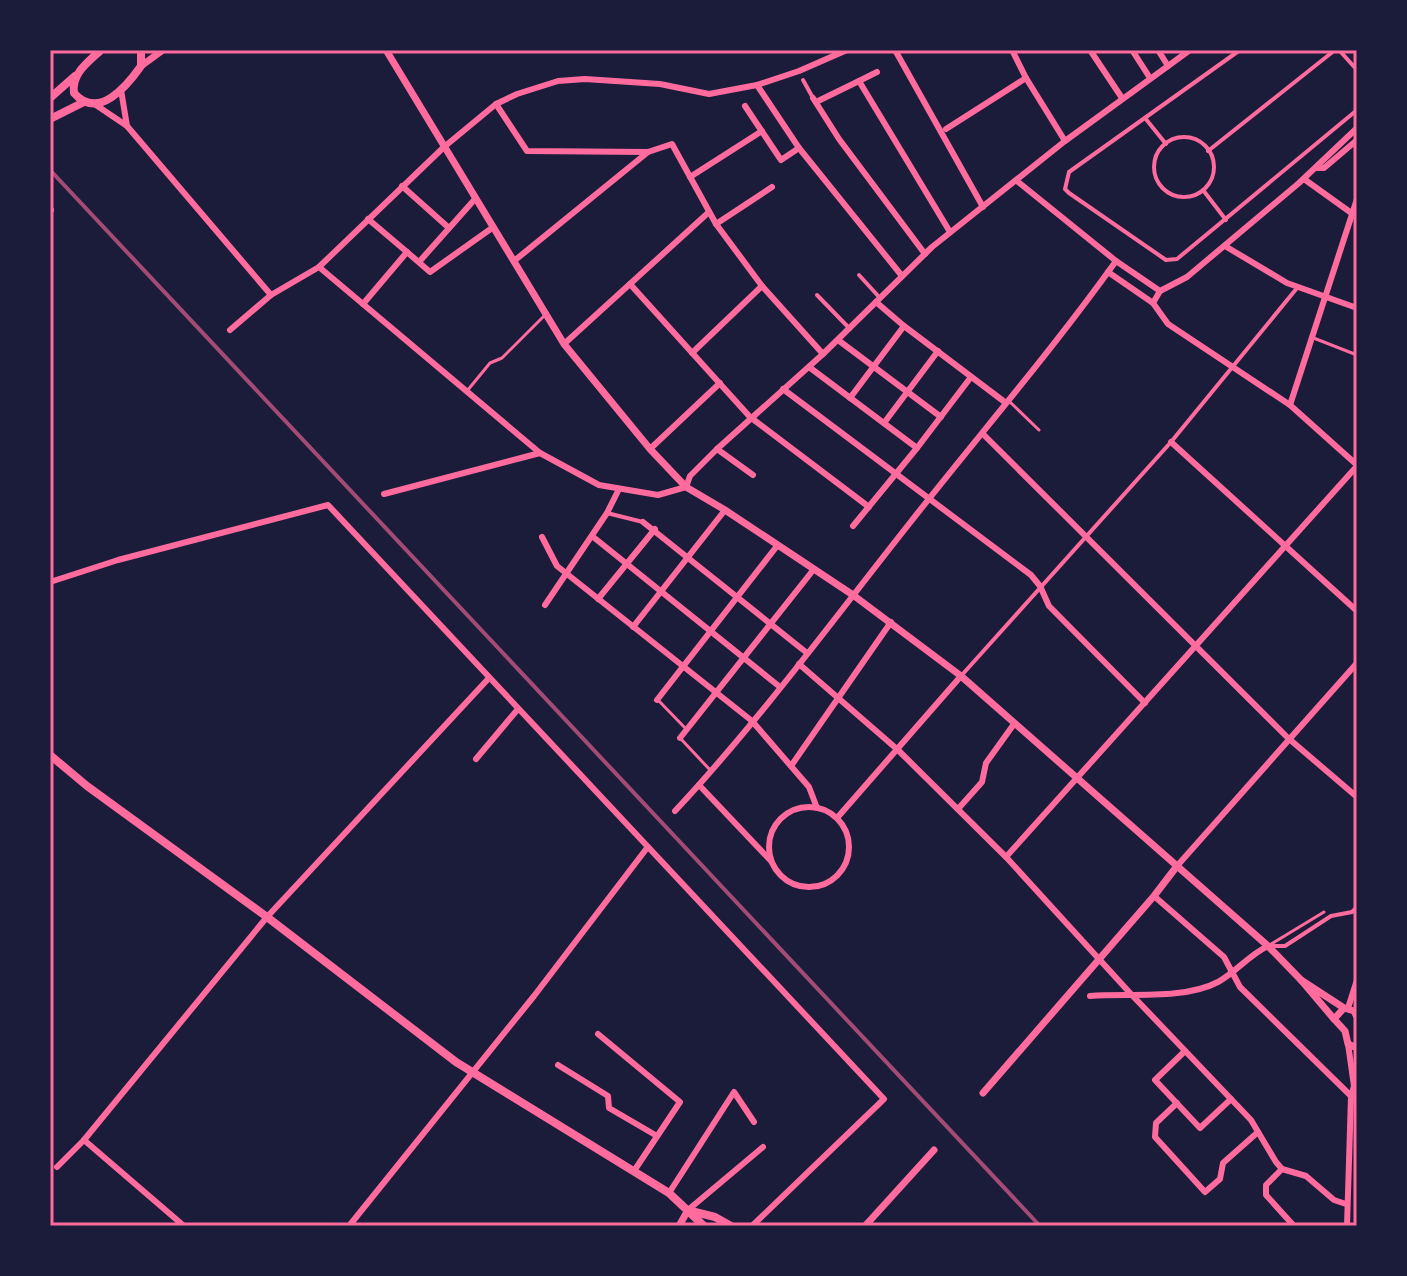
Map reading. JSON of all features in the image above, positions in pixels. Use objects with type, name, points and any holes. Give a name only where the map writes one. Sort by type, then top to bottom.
[{"type":"main road","points":[[50,98],[100,50]]},
{"type":"main road","points":[[50,119],[89,102],[109,100],[141,66],[141,50]]},
{"type":"main road","points":[[75,76],[72,85],[74,93],[89,102]]},
{"type":"main road","points":[[50,755],[87,786],[473,1072],[669,1193],[704,1226]]},
{"type":"main road","points":[[688,1210],[715,1217],[731,1226]]},
{"type":"street","points":[[141,66],[163,50]]},
{"type":"street","points":[[386,50],[564,344],[650,449],[686,487],[853,595],[961,676],[1268,946],[1345,1031],[1354,1086]]},
{"type":"street","points":[[230,330],[271,295],[319,267],[444,147],[496,104],[558,81],[585,79],[660,84],[709,94],[757,85],[847,50]]},
{"type":"street","points":[[895,50],[983,207]]},
{"type":"street","points":[[1012,50],[1065,141]]},
{"type":"street","points":[[1090,50],[1122,98]]},
{"type":"street","points":[[1132,50],[1150,78]]},
{"type":"street","points":[[1158,50],[1168,66]]},
{"type":"street","points":[[686,487],[690,476],[750,417],[809,367],[950,232],[1065,141],[1190,50]]},
{"type":"street","points":[[1240,50],[1069,172],[1065,189],[1166,260],[1184,256],[1357,110]]},
{"type":"street","points":[[1208,151],[1337,50],[1357,70]]},
{"type":"street","points":[[814,100],[877,72]]},
{"type":"street","points":[[946,129],[1026,78]]},
{"type":"street","points":[[803,80],[839,139],[925,254]]},
{"type":"street","points":[[859,81],[950,232]]},
{"type":"street","points":[[757,85],[799,148],[902,276]]},
{"type":"street","points":[[121,89],[121,105],[127,126]]},
{"type":"street","points":[[89,102],[127,126],[271,295]]},
{"type":"street","points":[[496,104],[527,151],[648,152],[672,144],[716,224],[762,286],[823,354]]},
{"type":"street","points":[[745,106],[781,160],[799,148]]},
{"type":"street","points":[[1145,118],[1166,144]]},
{"type":"street","points":[[1153,303],[1160,291],[1187,277],[1225,246],[1317,168],[1319,162],[1357,128]]},
{"type":"street","points":[[690,177],[762,131]]},
{"type":"street","points":[[1189,138],[1208,151],[1213,173],[1203,190],[1181,197],[1159,185],[1155,157],[1166,144],[1174,139],[1189,138]]},
{"type":"street","points":[[1317,168],[1324,168],[1357,140]]},
{"type":"street","points":[[514,261],[648,152]]},
{"type":"street","points":[[1304,179],[1354,216]]},
{"type":"street","points":[[1017,181],[1116,261],[1160,291]]},
{"type":"street","points":[[402,186],[449,228]]},
{"type":"street","points":[[716,224],[772,187]]},
{"type":"street","points":[[1203,190],[1226,220]]},
{"type":"street","points":[[419,262],[475,199]]},
{"type":"street","points":[[1290,405],[1354,216],[1357,199]]},
{"type":"street","points":[[564,344],[709,212]]},
{"type":"street","points":[[368,219],[430,272],[492,228]]},
{"type":"street","points":[[1225,246],[1287,283],[1357,308]]},
{"type":"street","points":[[363,304],[407,252]]},
{"type":"street","points":[[675,811],[799,664],[983,434],[1116,261]]},
{"type":"street","points":[[319,267],[540,453],[599,485],[658,495],[686,487]]},
{"type":"street","points":[[1006,857],[1357,466],[1290,405],[1168,324],[1153,303],[1108,272]]},
{"type":"street","points":[[859,275],[904,326],[1007,402]]},
{"type":"street","points":[[630,284],[750,417],[869,507]]},
{"type":"street","points":[[692,353],[762,286]]},
{"type":"street","points":[[837,818],[1171,442],[1298,287]]},
{"type":"street","points":[[817,295],[850,329]]},
{"type":"street","points":[[850,398],[904,326]]},
{"type":"street","points":[[838,340],[941,417]]},
{"type":"street","points":[[884,423],[938,351]]},
{"type":"street","points":[[809,367],[917,448]]},
{"type":"street","points":[[853,526],[971,377]]},
{"type":"street","points":[[650,449],[720,383]]},
{"type":"street","points":[[783,389],[1022,567],[1040,586],[1049,606],[1145,703]]},
{"type":"street","points":[[983,434],[1195,648],[1288,738],[1357,797]]},
{"type":"street","points":[[1171,442],[1357,611]]},
{"type":"street","points":[[717,449],[753,475]]},
{"type":"street","points":[[384,494],[540,453]]},
{"type":"street","points":[[545,605],[607,513],[619,489]]},
{"type":"street","points":[[50,582],[118,560],[328,505],[884,1099],[752,1226]]},
{"type":"street","points":[[633,627],[725,510]]},
{"type":"street","points":[[607,513],[643,522],[655,529],[807,653]]},
{"type":"street","points":[[598,599],[655,529]]},
{"type":"street","points":[[592,536],[780,687]]},
{"type":"street","points":[[542,537],[557,566],[752,721],[809,787],[817,808]]},
{"type":"street","points":[[657,700],[777,546]]},
{"type":"street","points":[[680,738],[814,569]]},
{"type":"street","points":[[791,766],[891,622]]},
{"type":"street","points":[[983,1093],[1288,738],[1357,663]]},
{"type":"street","points":[[799,664],[898,750],[1006,857],[1251,1120],[1282,1169],[1306,1176],[1334,1200],[1346,1204]]},
{"type":"street","points":[[57,1167],[84,1140],[267,917],[489,678]]},
{"type":"street","points":[[476,759],[518,709]]},
{"type":"street","points":[[958,809],[982,782],[986,763],[1014,724]]},
{"type":"street","points":[[699,785],[772,862]]},
{"type":"street","points":[[817,808],[837,818],[845,828],[849,844],[848,859],[831,882],[817,887],[803,887],[779,875],[769,850],[770,838],[783,817],[793,811],[817,808]]},
{"type":"street","points":[[349,1226],[647,848]]},
{"type":"street","points":[[1154,896],[1224,957],[1240,987],[1351,1096]]},
{"type":"street","points":[[1090,996],[1163,994],[1204,988],[1220,981],[1256,952],[1268,946],[1285,946],[1331,916],[1352,912],[1357,907]]},
{"type":"street","points":[[1301,980],[1354,1011],[1357,1017]]},
{"type":"street","points":[[1334,1019],[1346,1008],[1357,980]]},
{"type":"street","points":[[598,1034],[680,1102],[634,1171]]},
{"type":"street","points":[[1348,1044],[1357,1048]]},
{"type":"street","points":[[1185,1051],[1155,1080],[1200,1128],[1231,1099]]},
{"type":"street","points":[[558,1065],[608,1096],[609,1108],[657,1136]]},
{"type":"street","points":[[1347,1226],[1351,1096],[1357,1066]]},
{"type":"street","points":[[669,1193],[734,1092],[754,1122]]},
{"type":"street","points":[[1177,1103],[1156,1123],[1155,1137],[1205,1192],[1220,1179],[1223,1163],[1258,1132]]},
{"type":"street","points":[[84,1140],[184,1226]]},
{"type":"street","points":[[679,1226],[688,1210],[763,1147]]},
{"type":"street","points":[[865,1226],[934,1150]]},
{"type":"street","points":[[1282,1169],[1266,1185],[1266,1195],[1294,1226]]},
{"type":"lane","points":[[467,391],[490,363],[502,358],[546,314]]},
{"type":"lane","points":[[1311,337],[1357,355]]},
{"type":"lane","points":[[1007,402],[1039,430]]},
{"type":"lane","points":[[657,700],[687,730]]},
{"type":"lane","points":[[680,738],[711,771]]},
{"type":"lane","points":[[1268,946],[1324,912]]},
{"type":"railway","points":[[50,170],[1040,1226]]}]
